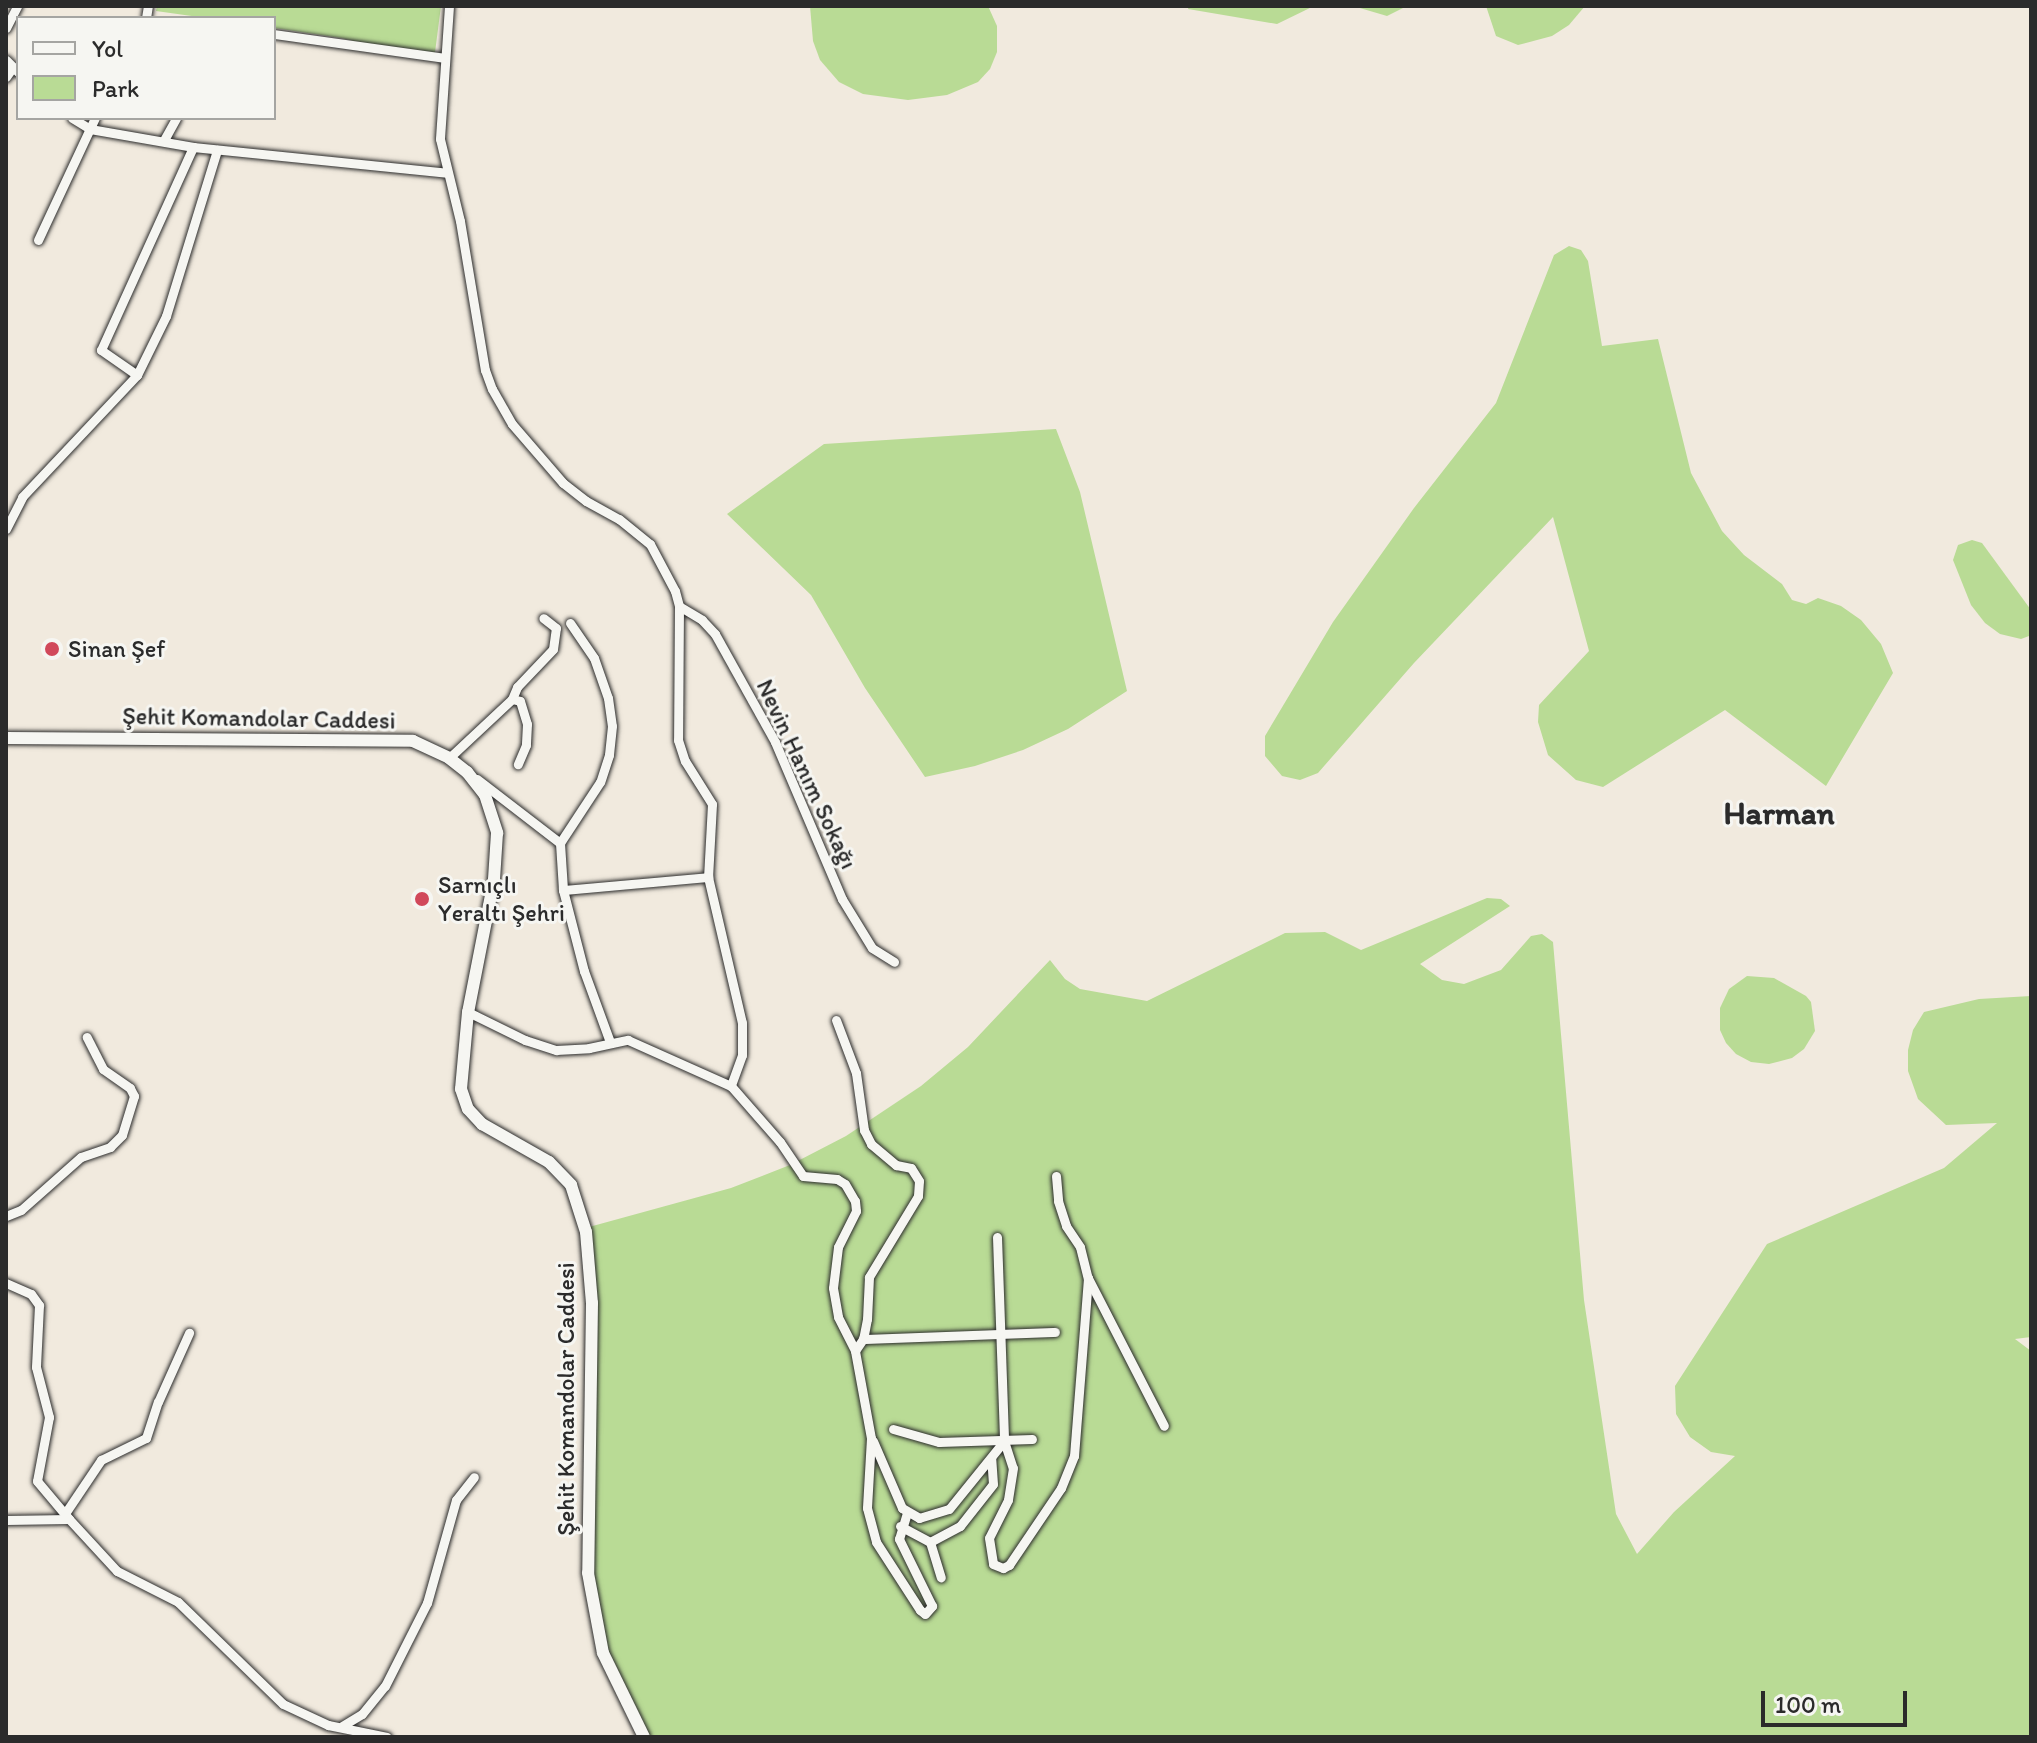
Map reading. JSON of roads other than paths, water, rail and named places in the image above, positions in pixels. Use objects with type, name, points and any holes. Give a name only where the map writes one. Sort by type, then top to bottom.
[{"type":"main road","name":"Şehit Komandolar Caddesi","points":[[6,738],[413,741],[449,758],[467,772],[485,795],[497,833],[494,880],[468,1012],[461,1089],[468,1109],[482,1124],[549,1162],[571,1185],[586,1232],[592,1303],[588,1573],[603,1653],[644,1737]]},
{"type":"street","points":[[6,28],[17,6]]},
{"type":"street","points":[[449,6],[440,139],[460,221],[485,370],[501,409],[574,493],[619,519],[650,544],[669,574],[679,606],[678,740],[685,761],[712,804],[708,877],[742,1023],[742,1055],[731,1086]]},
{"type":"street","points":[[276,34],[444,58]]},
{"type":"street","points":[[6,77],[12,66]]},
{"type":"street","points":[[75,120],[90,129],[193,147],[447,173]]},
{"type":"street","points":[[38,240],[94,120]]},
{"type":"street","points":[[164,140],[175,120]]},
{"type":"street","points":[[137,375],[101,350],[193,147]]},
{"type":"street","points":[[6,529],[22,497],[137,375],[166,316],[217,150]]},
{"type":"street","name":"Nevin Hanım Sokağı","points":[[679,606],[702,620],[715,634],[775,742],[842,899],[872,948],[894,962]]},
{"type":"street","points":[[449,758],[512,699],[517,687],[549,655],[556,642],[556,628],[543,618]]},
{"type":"street","points":[[570,623],[594,658],[608,698],[612,726],[609,755],[600,782],[560,843],[563,890],[584,971],[610,1042]]},
{"type":"street","points":[[512,699],[520,701],[527,724],[526,745],[518,764]]},
{"type":"street","points":[[467,772],[560,843]]},
{"type":"street","points":[[563,890],[708,877]]},
{"type":"street","points":[[468,1012],[525,1040],[556,1050],[589,1048],[628,1040],[731,1086],[780,1142],[803,1176],[837,1179],[852,1192],[856,1211],[838,1247],[833,1288],[838,1317],[855,1351],[871,1438],[867,1508],[876,1542],[920,1610],[929,1612],[932,1606],[902,1548],[900,1526],[907,1513]]},
{"type":"street","points":[[836,1020],[856,1073],[864,1130],[871,1144],[896,1165],[911,1168],[919,1181],[918,1196],[869,1277],[863,1339],[855,1351]]},
{"type":"street","points":[[6,1216],[21,1210],[81,1157],[110,1147],[122,1135],[134,1096],[130,1088],[103,1069],[87,1037]]},
{"type":"street","points":[[1056,1176],[1058,1201],[1066,1226],[1080,1247],[1088,1278],[1164,1426]]},
{"type":"street","points":[[997,1237],[1004,1441],[1013,1468],[1008,1500],[987,1547],[993,1564],[1003,1568],[1009,1565],[1061,1488],[1074,1456],[1088,1278]]},
{"type":"street","points":[[6,1283],[31,1294],[39,1305],[36,1367],[49,1417],[37,1481],[117,1571],[165,1593],[188,1611],[269,1694],[297,1712],[328,1725],[387,1737]]},
{"type":"street","points":[[863,1339],[1055,1332]]},
{"type":"street","points":[[67,1516],[101,1460],[146,1438],[158,1402],[189,1333]]},
{"type":"street","points":[[893,1429],[939,1442],[1032,1439]]},
{"type":"street","points":[[871,1438],[907,1513],[926,1518],[949,1509],[1004,1441]]},
{"type":"street","points":[[930,1542],[960,1526],[978,1507],[993,1484],[991,1458]]},
{"type":"street","points":[[342,1726],[362,1714],[385,1686],[427,1603],[456,1500],[474,1477]]},
{"type":"street","points":[[6,1520],[67,1516]]},
{"type":"street","points":[[900,1526],[930,1542],[941,1577]]},
{"type":"place","name":"Sinan Şef","points":[[52,649]]},
{"type":"place","name":"Sarnıçlı Yeraltı Şehri","points":[[422,899]]},
{"type":"district","name":"Harman","points":[[1779,813]]}]
